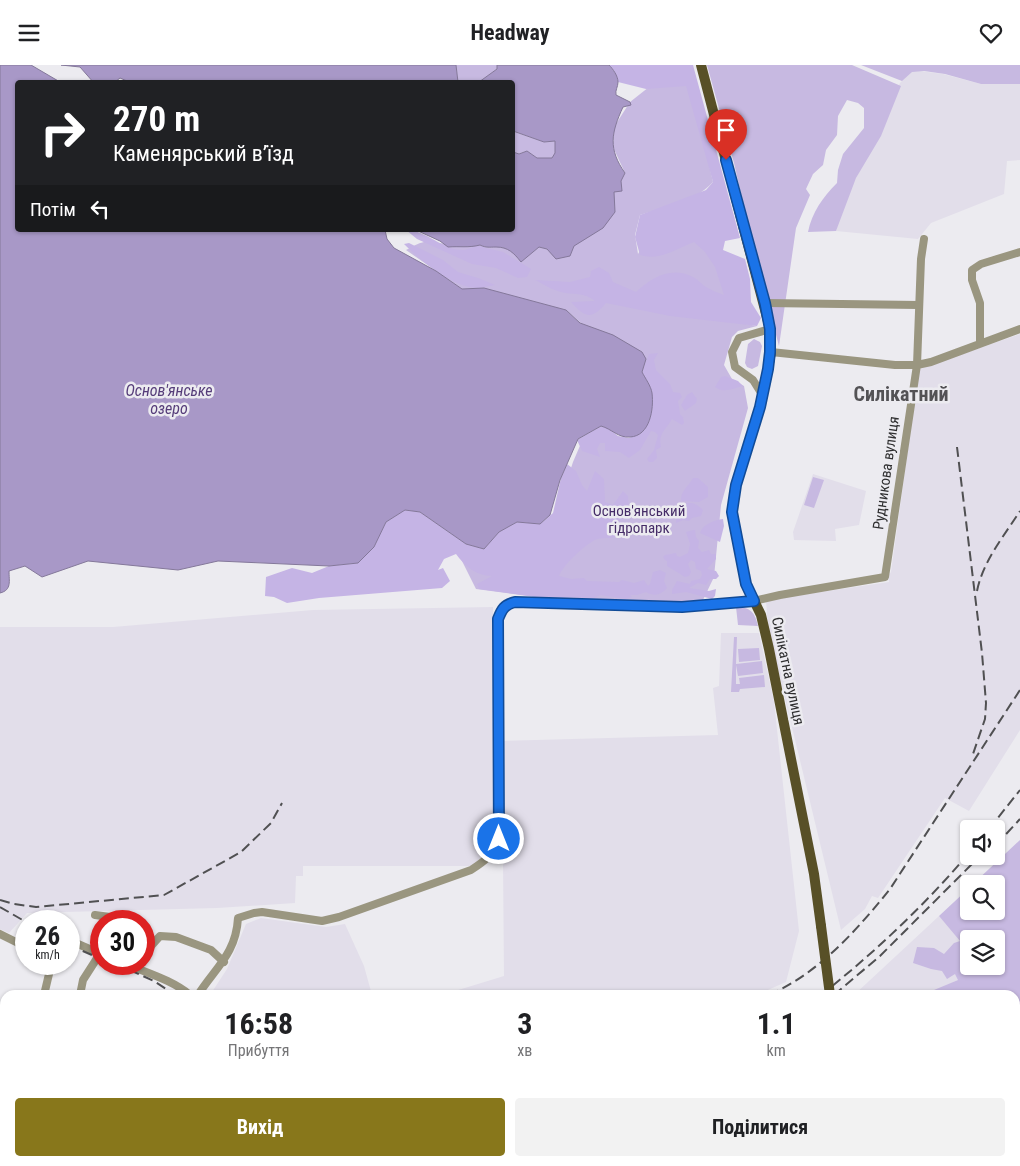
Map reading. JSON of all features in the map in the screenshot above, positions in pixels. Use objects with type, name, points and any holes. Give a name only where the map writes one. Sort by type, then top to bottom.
[{"type":"main road","name":"Силікатна вулиця","points":[[701,65],[765,303],[770,329],[770,352],[763,396],[736,485],[732,512],[746,584],[761,615],[769,649],[814,874],[829,990]]},
{"type":"street","name":"Рудникова вулиця","points":[[754,601],[885,577],[917,365],[918,305],[924,239]]},
{"type":"street","points":[[980,343],[980,303],[972,280],[972,270],[981,264],[1020,252]]},
{"type":"street","points":[[765,303],[918,305]]},
{"type":"street","points":[[763,396],[753,380],[735,367],[732,352],[739,338],[770,329]]},
{"type":"street","points":[[770,352],[875,363],[917,365],[931,363],[1020,329]]},
{"type":"street","points":[[202,990],[224,962],[237,930],[238,918],[262,912],[322,921],[339,917],[471,869],[486,860],[496,849],[499,839],[498,619],[502,609],[507,604],[515,602],[682,607],[754,601]]},
{"type":"street","points":[[0,934],[15,942]]},
{"type":"street","points":[[155,942],[160,936],[176,937],[211,950],[224,962]]},
{"type":"street","points":[[81,990],[83,980],[90,970]]},
{"type":"street","points":[[46,990],[49,975]]},
{"type":"street","points":[[152,975],[182,990]]},
{"type":"shaded area","points":[[609,65],[693,65],[740,238],[725,241],[723,250],[745,259],[750,279],[751,302],[761,318],[757,326],[670,316],[606,303],[597,312],[589,315],[580,311],[571,302],[595,301],[591,298],[558,291],[535,280],[570,282],[590,277],[591,271],[599,267],[609,273],[613,282],[636,292],[656,278],[670,273],[677,273],[693,277],[706,287],[724,295],[715,267],[705,252],[694,242],[668,253],[648,256],[640,255],[635,237],[640,215],[706,190],[713,182],[686,86],[646,89],[618,82],[614,71]]},
{"type":"shaded area","points":[[912,70],[943,74],[981,84],[1020,84],[1020,160],[1007,161],[1004,194],[931,223],[918,239],[836,231],[842,206],[900,83]]},
{"type":"shaded area","points":[[408,232],[421,233],[456,249],[464,250],[480,245],[503,252],[531,269],[527,277],[518,278],[496,268],[472,264],[417,239]]},
{"type":"shaded area","points":[[409,243],[443,260],[458,272],[495,285],[480,288],[470,287],[449,279],[429,266],[404,244]]},
{"type":"shaded area","points":[[1020,334],[1020,730],[969,811],[945,798],[878,898],[872,896],[865,909],[841,930],[768,628],[766,600],[889,582],[888,576],[891,572],[919,369]]},
{"type":"shaded area","points":[[658,353],[654,360],[656,370],[670,384],[673,392],[680,393],[682,397],[678,401],[684,423],[682,425],[672,419],[662,435],[661,447],[656,450],[657,458],[653,462],[649,462],[647,459],[654,450],[658,435],[651,431],[640,450],[629,458],[620,452],[605,451],[605,443],[600,443],[597,449],[600,457],[582,451],[577,440],[601,426],[607,427],[618,436],[629,438],[639,434],[649,422],[652,391],[642,372],[649,354]]},
{"type":"shaded area","points":[[725,376],[738,381],[743,386],[725,390],[715,387],[721,377]]},
{"type":"shaded area","points":[[692,392],[697,399],[696,403],[685,411],[681,405],[687,395]]},
{"type":"shaded area","points":[[567,464],[576,471],[587,491],[595,471],[604,479],[605,502],[613,505],[623,491],[628,496],[629,510],[618,523],[622,526],[623,532],[620,535],[593,541],[565,566],[559,576],[571,579],[584,578],[587,581],[619,582],[622,580],[634,583],[644,580],[648,586],[653,572],[660,570],[666,573],[664,581],[667,588],[662,592],[657,595],[646,592],[630,595],[632,597],[626,599],[600,595],[593,599],[572,597],[552,599],[479,589],[477,584],[492,576],[486,576],[471,569],[456,554],[444,559],[438,570],[443,568],[450,581],[442,588],[319,598],[287,603],[274,597],[265,596],[266,577],[292,568],[312,573],[329,566],[358,563],[374,547],[386,522],[405,510],[420,512],[466,544],[484,549],[499,532],[517,522],[540,524],[553,513],[561,478]]},
{"type":"shaded area","points":[[813,474],[866,491],[859,525],[835,529],[836,541],[794,540],[793,532]]},
{"type":"shaded area","points":[[693,478],[698,478],[708,487],[708,497],[699,502],[683,501],[681,500],[682,493]]},
{"type":"shaded area","points":[[687,503],[694,504],[703,510],[701,516],[692,518],[689,521],[683,520],[676,523],[682,505]]},
{"type":"shaded area","points":[[723,519],[724,526],[720,542],[700,533],[709,523]]},
{"type":"shaded area","points":[[695,530],[699,541],[698,548],[702,552],[709,550],[711,554],[716,554],[716,559],[707,569],[716,571],[719,576],[716,579],[710,579],[706,585],[698,583],[689,588],[709,591],[716,589],[715,596],[712,599],[686,592],[672,594],[677,581],[690,584],[691,581],[700,579],[702,575],[701,571],[696,569],[695,562],[691,560],[688,564],[691,572],[689,576],[685,577],[667,566],[667,561],[663,557],[676,553],[680,557],[688,553],[690,544],[686,532]]},
{"type":"shaded area","points":[[493,607],[494,845],[472,866],[303,866],[303,876],[296,876],[295,903],[217,908],[80,912],[80,910],[15,910],[15,926],[9,933],[0,929],[0,627],[113,627],[313,610]]},
{"type":"shaded area","points":[[721,633],[759,633],[774,702],[799,931],[786,982],[768,990],[458,990],[504,976],[502,741],[718,735],[713,688],[719,686]]},
{"type":"shaded area","points":[[939,916],[960,939],[960,953],[958,980],[936,990],[859,990]]},
{"type":"shaded area","points":[[261,918],[326,927],[345,924],[364,966],[371,990],[213,990],[227,969],[246,924]]},
{"type":"green space","points":[[456,65],[497,65],[497,69],[482,80],[458,80]]},
{"type":"green space","points":[[707,65],[852,65],[901,86],[881,136],[856,178],[836,231],[808,232],[812,218],[819,205],[837,183],[838,170],[843,154],[864,128],[864,108],[858,103],[847,100],[838,116],[837,135],[826,150],[823,165],[813,174],[806,189],[810,195],[796,228],[779,346],[757,264],[734,163]]},
{"type":"green space","points":[[861,65],[1020,65],[1020,84],[981,84],[945,74],[924,71],[912,72],[902,81]]},
{"type":"green space","name":"Основ'янський гідропарк","points":[[686,85],[691,88],[713,182],[706,189],[689,199],[640,215],[635,235],[638,254],[641,249],[693,232],[716,257],[735,322],[757,326],[738,331],[732,337],[724,365],[732,379],[744,386],[748,408],[721,505],[714,577],[703,600],[672,602],[535,597],[476,589],[460,557],[496,546],[555,517],[582,441],[634,440],[649,423],[642,372],[642,352],[582,324],[566,310],[462,289],[406,250],[424,242],[466,247],[479,245],[500,247],[516,255],[521,261],[539,247],[547,249],[613,192],[625,173],[613,147],[614,127],[630,102],[649,87]]},
{"type":"green space","points":[[515,132],[544,142],[555,141],[555,153],[552,158],[537,158],[527,151],[518,154],[515,153]]},
{"type":"green space","points":[[754,339],[760,342],[762,346],[758,366],[752,369],[747,367],[745,363],[748,344]]},
{"type":"green space","points":[[813,477],[824,480],[814,508],[804,505]]},
{"type":"green space","points":[[736,607],[751,611],[758,626],[738,625]]},
{"type":"green space","points":[[734,637],[737,637],[736,664],[762,661],[763,673],[738,676],[736,665],[736,684],[740,684],[739,678],[764,675],[765,687],[740,689],[739,692],[731,692]]},
{"type":"green space","points":[[759,648],[760,660],[739,662],[738,649]]},
{"type":"green space","points":[[1020,840],[1020,990],[934,990],[958,980],[955,974],[947,979],[942,971],[913,963],[917,947],[934,948],[944,954],[954,943],[960,941],[939,916],[960,896],[960,920],[1005,920],[1005,875],[983,875],[993,865],[1005,865],[1005,854]]},
{"type":"water","name":"Основ'янське озеро","points":[[0,65],[31,65],[57,80],[15,80],[15,232],[385,232],[387,239],[394,248],[436,271],[462,289],[484,288],[566,310],[580,323],[613,335],[642,352],[646,359],[642,372],[652,393],[652,406],[649,421],[642,432],[626,437],[601,426],[578,439],[560,480],[550,515],[540,524],[517,522],[499,532],[484,549],[466,544],[420,512],[405,510],[386,522],[374,547],[358,563],[329,566],[218,561],[178,570],[88,561],[42,577],[25,566],[9,571],[8,587],[4,592],[0,593]]},
{"type":"water","points":[[61,65],[456,65],[458,80],[125,80],[120,78],[118,80],[91,80],[80,67]]},
{"type":"water","points":[[497,65],[609,65],[618,80],[616,95],[630,102],[631,105],[623,107],[614,133],[613,141],[616,156],[625,173],[621,181],[622,191],[614,192],[615,212],[603,228],[574,246],[570,256],[556,259],[547,249],[539,247],[521,262],[513,253],[504,248],[480,245],[448,247],[420,232],[515,232],[515,153],[519,154],[527,151],[537,158],[552,158],[555,153],[555,141],[544,142],[515,132],[515,80],[482,80],[497,69]]},
{"type":"railway","points":[[957,447],[982,653],[986,703],[985,719],[973,754]]},
{"type":"railway","points":[[977,591],[989,559],[1020,511]]},
{"type":"railway","points":[[779,990],[821,963],[850,935],[890,889],[1020,690]]},
{"type":"railway","points":[[996,820],[1020,790]]},
{"type":"railway","points":[[0,900],[36,907],[164,895],[241,852],[271,823],[282,803]]},
{"type":"railway","points":[[1005,835],[1020,819]]},
{"type":"railway","points":[[827,990],[898,928],[960,863]]},
{"type":"railway","points":[[840,990],[880,956],[971,865]]},
{"type":"railway","points":[[0,907],[15,916]]},
{"type":"railway","points":[[80,950],[90,954]]},
{"type":"railway","points":[[141,975],[168,990]]},
{"type":"district","name":"Силікатний","points":[[901,394]]},
{"type":"route","points":[[499,839],[500,703],[498,619],[502,609],[507,604],[515,602],[682,607],[754,601],[746,584],[732,512],[736,485],[763,396],[770,352],[770,329],[765,303],[726,160]]}]
